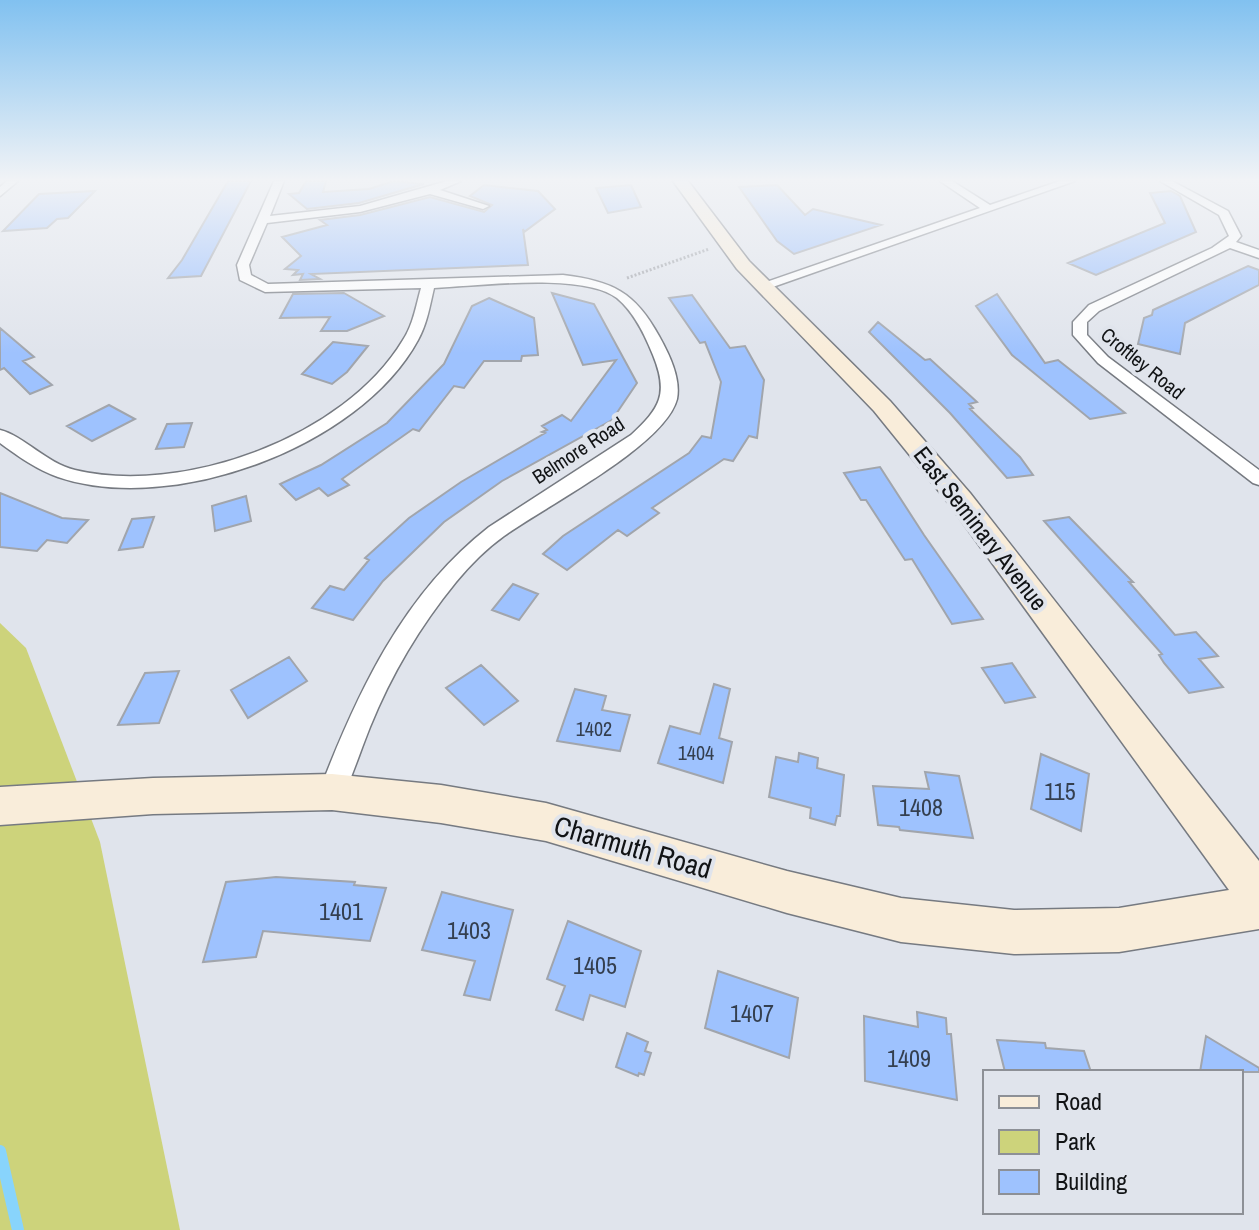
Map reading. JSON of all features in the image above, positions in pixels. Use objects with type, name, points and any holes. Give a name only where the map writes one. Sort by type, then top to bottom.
[{"type":"street","name":"Belmore Road","points":[[254,238],[243,265],[245,277],[256,285],[295,289],[563,279],[609,289],[630,304],[666,361],[671,388],[661,417],[646,433],[503,525],[446,579],[420,611],[373,687],[332,792]]},
{"type":"street","name":"East Seminary Avenue","points":[[722,238],[762,286],[882,406],[960,499],[1259,895]]},
{"type":"street","points":[[762,286],[900,238]]},
{"type":"street","points":[[1233,238],[1229,244],[1259,254]]},
{"type":"street","name":"Croftley Road","points":[[1229,244],[1094,308],[1083,315],[1078,324],[1086,345],[1103,360],[1259,479]]},
{"type":"street","points":[[0,435],[49,467],[75,476],[148,481],[188,478],[237,466],[313,431],[371,388],[408,346],[417,328],[428,286]]},
{"type":"street","name":"Charmuth Road","points":[[2,806],[153,796],[332,792],[488,810],[546,822],[787,892],[901,920],[1014,932],[1119,930],[1259,907]]},
{"type":"path","points":[[627,278],[710,248]]},
{"type":"green space","points":[[0,623],[26,648],[100,842],[180,1230],[0,1230]]},
{"type":"building","points":[[195,238],[221,238],[201,276],[168,278]]},
{"type":"building","points":[[283,238],[524,238],[528,265],[311,274],[320,279],[300,280],[303,274],[293,275],[298,270],[285,269],[301,256]]},
{"type":"building","points":[[775,238],[841,238],[794,254]]},
{"type":"building","points":[[1128,238],[1181,238],[1096,275],[1068,263]]},
{"type":"building","points":[[1248,266],[1259,270],[1259,285],[1185,323],[1180,354],[1138,344],[1144,318],[1152,315],[1153,310]]},
{"type":"building","points":[[344,293],[384,316],[347,331],[321,331],[330,317],[280,318],[293,294]]},
{"type":"building","points":[[552,293],[594,304],[637,383],[612,420],[502,481],[444,522],[383,581],[353,620],[312,608],[330,586],[344,590],[369,560],[365,558],[409,518],[461,482],[545,433],[542,432],[547,430],[542,426],[562,415],[571,421],[616,360],[583,365]]},
{"type":"building","points":[[997,294],[1045,363],[1058,360],[1125,413],[1090,419],[1012,355],[976,306]]},
{"type":"building","points":[[692,295],[730,348],[745,346],[764,380],[757,438],[749,436],[733,461],[724,459],[652,508],[659,513],[627,536],[618,530],[567,570],[543,554],[563,536],[689,453],[702,436],[711,438],[721,382],[705,342],[700,343],[669,298]]},
{"type":"building","points":[[489,298],[534,318],[538,355],[522,356],[521,361],[484,361],[464,388],[454,386],[419,431],[413,429],[342,479],[349,485],[328,496],[319,488],[296,500],[280,484],[321,465],[387,423],[444,364],[472,306]]},
{"type":"building","points":[[878,322],[925,360],[930,359],[977,402],[969,404],[973,408],[970,409],[1020,457],[1033,475],[1007,478],[950,413],[869,332]]},
{"type":"building","points":[[0,328],[34,357],[23,361],[52,385],[30,394],[4,368],[0,370]]},
{"type":"building","points":[[333,342],[368,346],[347,372],[332,384],[302,374]]},
{"type":"building","points":[[109,405],[135,419],[92,441],[67,426]]},
{"type":"building","points":[[192,423],[184,447],[156,449],[167,424]]},
{"type":"building","points":[[880,467],[983,619],[952,624],[912,559],[905,560],[866,500],[861,500],[844,473]]},
{"type":"building","points":[[0,493],[62,518],[88,520],[67,543],[47,540],[37,551],[0,547]]},
{"type":"building","points":[[246,496],[251,521],[215,531],[212,506]]},
{"type":"building","points":[[154,517],[143,547],[119,550],[132,519]]},
{"type":"building","points":[[1069,517],[1133,582],[1129,582],[1175,635],[1196,632],[1218,656],[1199,659],[1223,687],[1189,693],[1164,663],[1159,655],[1162,654],[1044,521]]},
{"type":"building","points":[[513,584],[538,594],[519,620],[492,610]]},
{"type":"building","points":[[289,657],[307,681],[248,718],[231,690]]},
{"type":"building","points":[[1012,663],[1035,697],[1005,703],[982,668]]},
{"type":"building","points":[[481,665],[518,701],[484,725],[446,688]]},
{"type":"building","points":[[179,671],[159,723],[118,725],[145,673]]},
{"type":"building","points":[[714,684],[730,689],[719,738],[732,742],[723,783],[658,763],[670,726],[700,734]]},
{"type":"building","points":[[575,689],[606,696],[602,710],[630,715],[620,751],[557,741]]},
{"type":"building","points":[[799,753],[818,758],[817,768],[844,775],[840,816],[837,816],[835,825],[810,818],[811,808],[769,797],[776,757],[798,762]]},
{"type":"building","points":[[1041,754],[1089,774],[1081,831],[1031,809]]},
{"type":"building","points":[[925,772],[959,776],[973,838],[878,825],[873,786],[929,789]]},
{"type":"building","points":[[276,877],[355,882],[354,885],[386,888],[370,941],[263,931],[256,957],[203,962],[226,882]]},
{"type":"building","points":[[442,892],[513,910],[490,1000],[464,995],[475,961],[422,950]]},
{"type":"building","points":[[568,921],[641,951],[625,1007],[590,995],[583,1020],[556,1010],[565,986],[547,979]]},
{"type":"building","points":[[718,971],[798,998],[789,1058],[705,1028]]},
{"type":"building","points":[[917,1012],[946,1018],[947,1034],[951,1034],[957,1100],[865,1081],[864,1016],[918,1027]]},
{"type":"building","points":[[627,1033],[648,1042],[645,1051],[651,1053],[644,1075],[639,1073],[638,1076],[616,1067]]},
{"type":"building","points":[[1206,1036],[1259,1068],[1259,1072],[1243,1070],[1200,1070]]},
{"type":"building","points":[[997,1040],[1045,1043],[1046,1048],[1084,1051],[1090,1070],[1004,1070]]},
{"type":"waterway","points":[[0,1151],[18,1230]]}]
